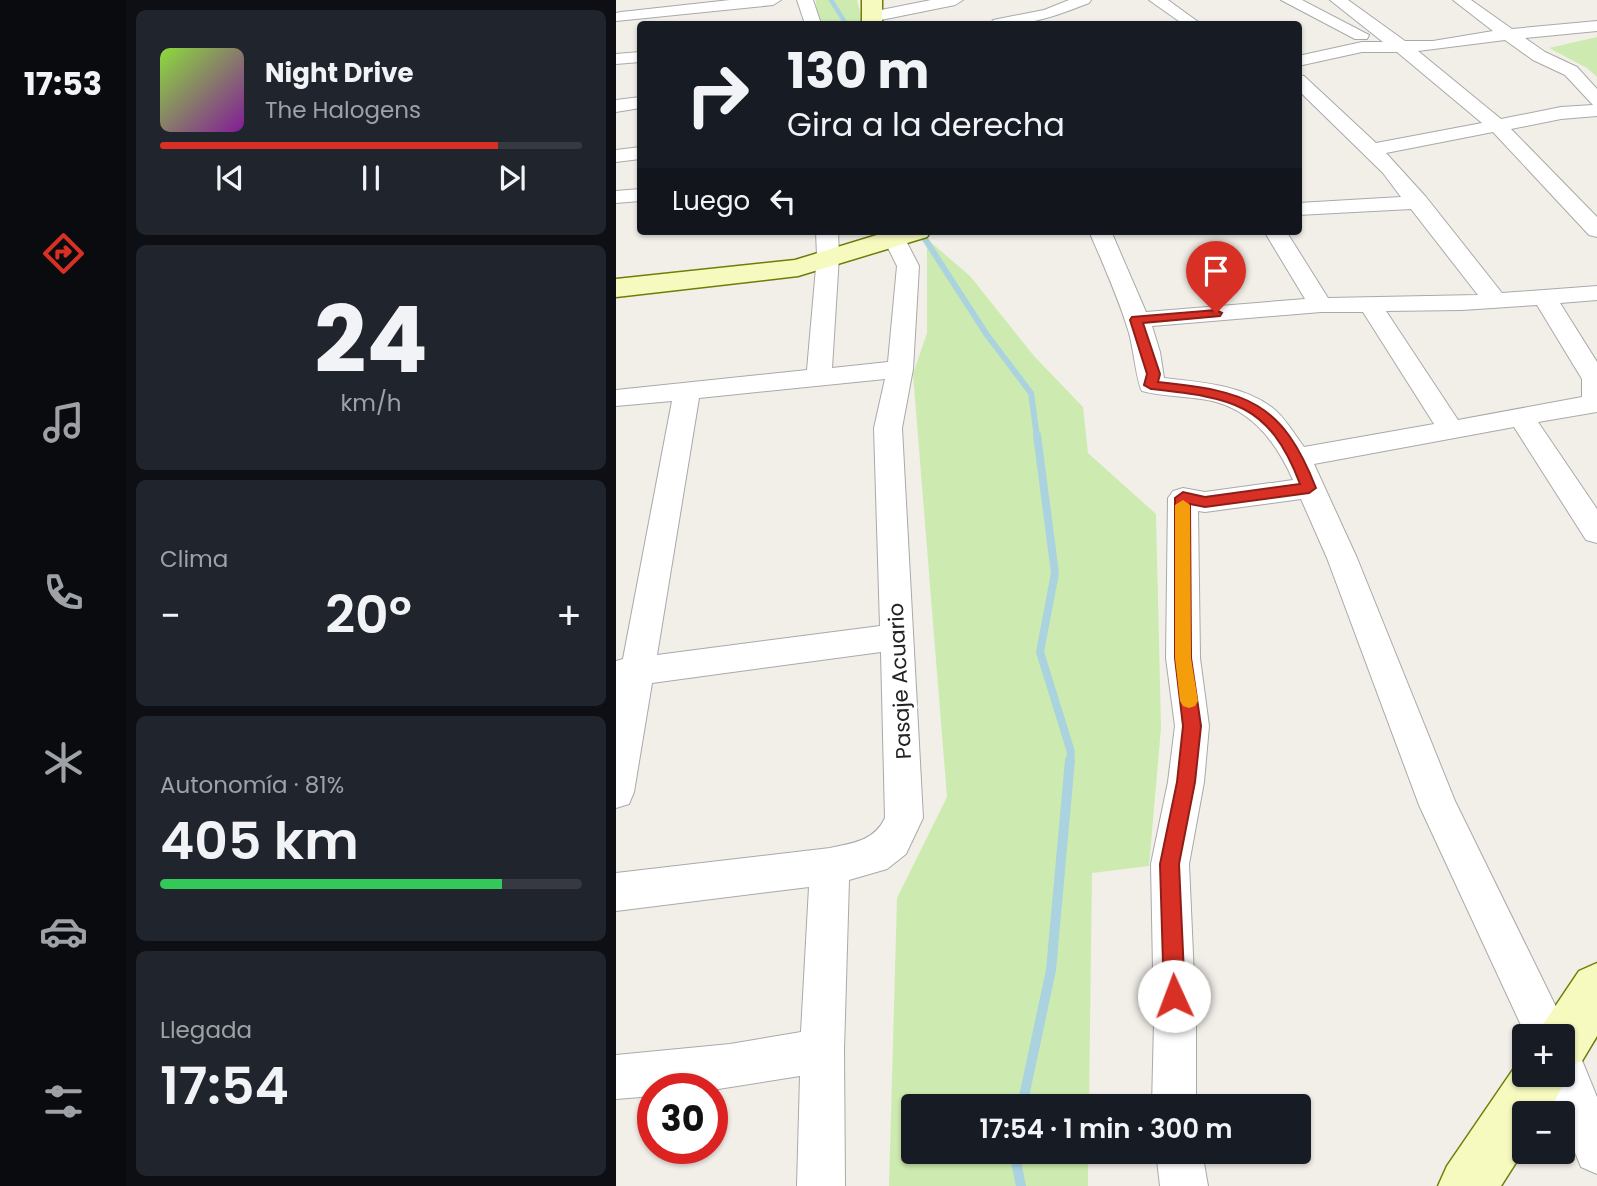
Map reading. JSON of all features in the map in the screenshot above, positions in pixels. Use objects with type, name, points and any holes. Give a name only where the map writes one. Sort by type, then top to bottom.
[{"type":"street","points":[[628,0],[619,24],[637,21]]},
{"type":"street","points":[[638,21],[774,0]]},
{"type":"street","points":[[806,0],[812,21]]},
{"type":"street","points":[[872,14],[955,0]]},
{"type":"street","points":[[1157,0],[1188,21]]},
{"type":"street","points":[[1289,0],[1360,34],[1375,48]]},
{"type":"street","points":[[1338,0],[1404,48],[1497,125],[1597,230]]},
{"type":"street","points":[[1461,0],[1539,56],[1572,71],[1597,100]]},
{"type":"street","points":[[1011,21],[1075,5]]},
{"type":"street","points":[[1302,60],[1349,49],[1404,48],[1597,26]]},
{"type":"street","points":[[616,59],[637,57]]},
{"type":"street","points":[[1302,83],[1319,96],[1372,150],[1418,202],[1495,300]]},
{"type":"street","points":[[616,106],[637,103]]},
{"type":"street","points":[[1372,150],[1561,113],[1597,110]]},
{"type":"street","points":[[616,156],[637,153]]},
{"type":"street","points":[[616,197],[637,195]]},
{"type":"street","points":[[1302,209],[1418,202]]},
{"type":"street","points":[[616,288],[798,268],[828,244],[906,235]]},
{"type":"street","name":"Pasaje Acuario","points":[[616,892],[830,866],[873,856],[893,842],[904,818],[888,428],[900,369],[908,267],[906,235]]},
{"type":"street","points":[[1102,235],[1136,320],[1153,374],[1151,385],[1208,391],[1249,405],[1266,416],[1303,473],[1342,558],[1438,805],[1542,1024]]},
{"type":"street","points":[[1277,235],[1321,305]]},
{"type":"street","points":[[819,377],[828,244]]},
{"type":"street","points":[[1136,320],[1321,305],[1371,306],[1597,293]]},
{"type":"street","points":[[1174,1094],[1175,1022],[1170,864],[1186,782],[1192,726],[1183,658],[1183,498],[1205,502],[1451,430],[1595,403],[1595,379],[1557,320],[1545,296]]},
{"type":"street","points":[[1371,306],[1451,430]]},
{"type":"street","points":[[616,398],[900,369]]},
{"type":"street","points":[[616,792],[627,671],[687,391]]},
{"type":"street","points":[[1521,417],[1597,532]]},
{"type":"street","points":[[627,671],[898,637]]},
{"type":"street","points":[[821,1186],[822,1050],[830,866]]},
{"type":"street","points":[[616,1077],[730,1066],[822,1050]]},
{"type":"street","points":[[1467,1186],[1533,1087]]},
{"type":"street","points":[[1570,1087],[1597,1151]]},
{"type":"street","points":[[1181,1164],[1184,1186]]},
{"type":"green space","points":[[816,0],[857,0],[862,21],[817,21]]},
{"type":"green space","points":[[1597,37],[1597,77],[1587,68],[1549,48]]},
{"type":"green space","points":[[927,239],[970,276],[1034,356],[1083,407],[1088,453],[1156,514],[1161,728],[1149,866],[1092,873],[1089,1094],[901,1094],[901,1164],[1088,1164],[1088,1186],[889,1186],[897,898],[947,797],[913,374],[927,333]]},
{"type":"waterway","points":[[831,0],[844,21]]},
{"type":"waterway","points":[[925,239],[987,335],[1031,393],[1037,437]]},
{"type":"waterway","points":[[1037,435],[1055,573],[1040,652],[1071,752],[1070,761]]},
{"type":"waterway","points":[[1025,1094],[1051,970],[1070,760]]},
{"type":"waterway","points":[[1016,1164],[1021,1186]]},
{"type":"slow traffic","points":[[1183,505],[1183,658],[1189,701]]},
{"type":"route","points":[[1174,996],[1170,864],[1186,782],[1192,726],[1183,658],[1183,498],[1205,502],[1309,488],[1297,458],[1266,416],[1249,405],[1208,391],[1151,385],[1153,374],[1136,320],[1216,313]]}]
